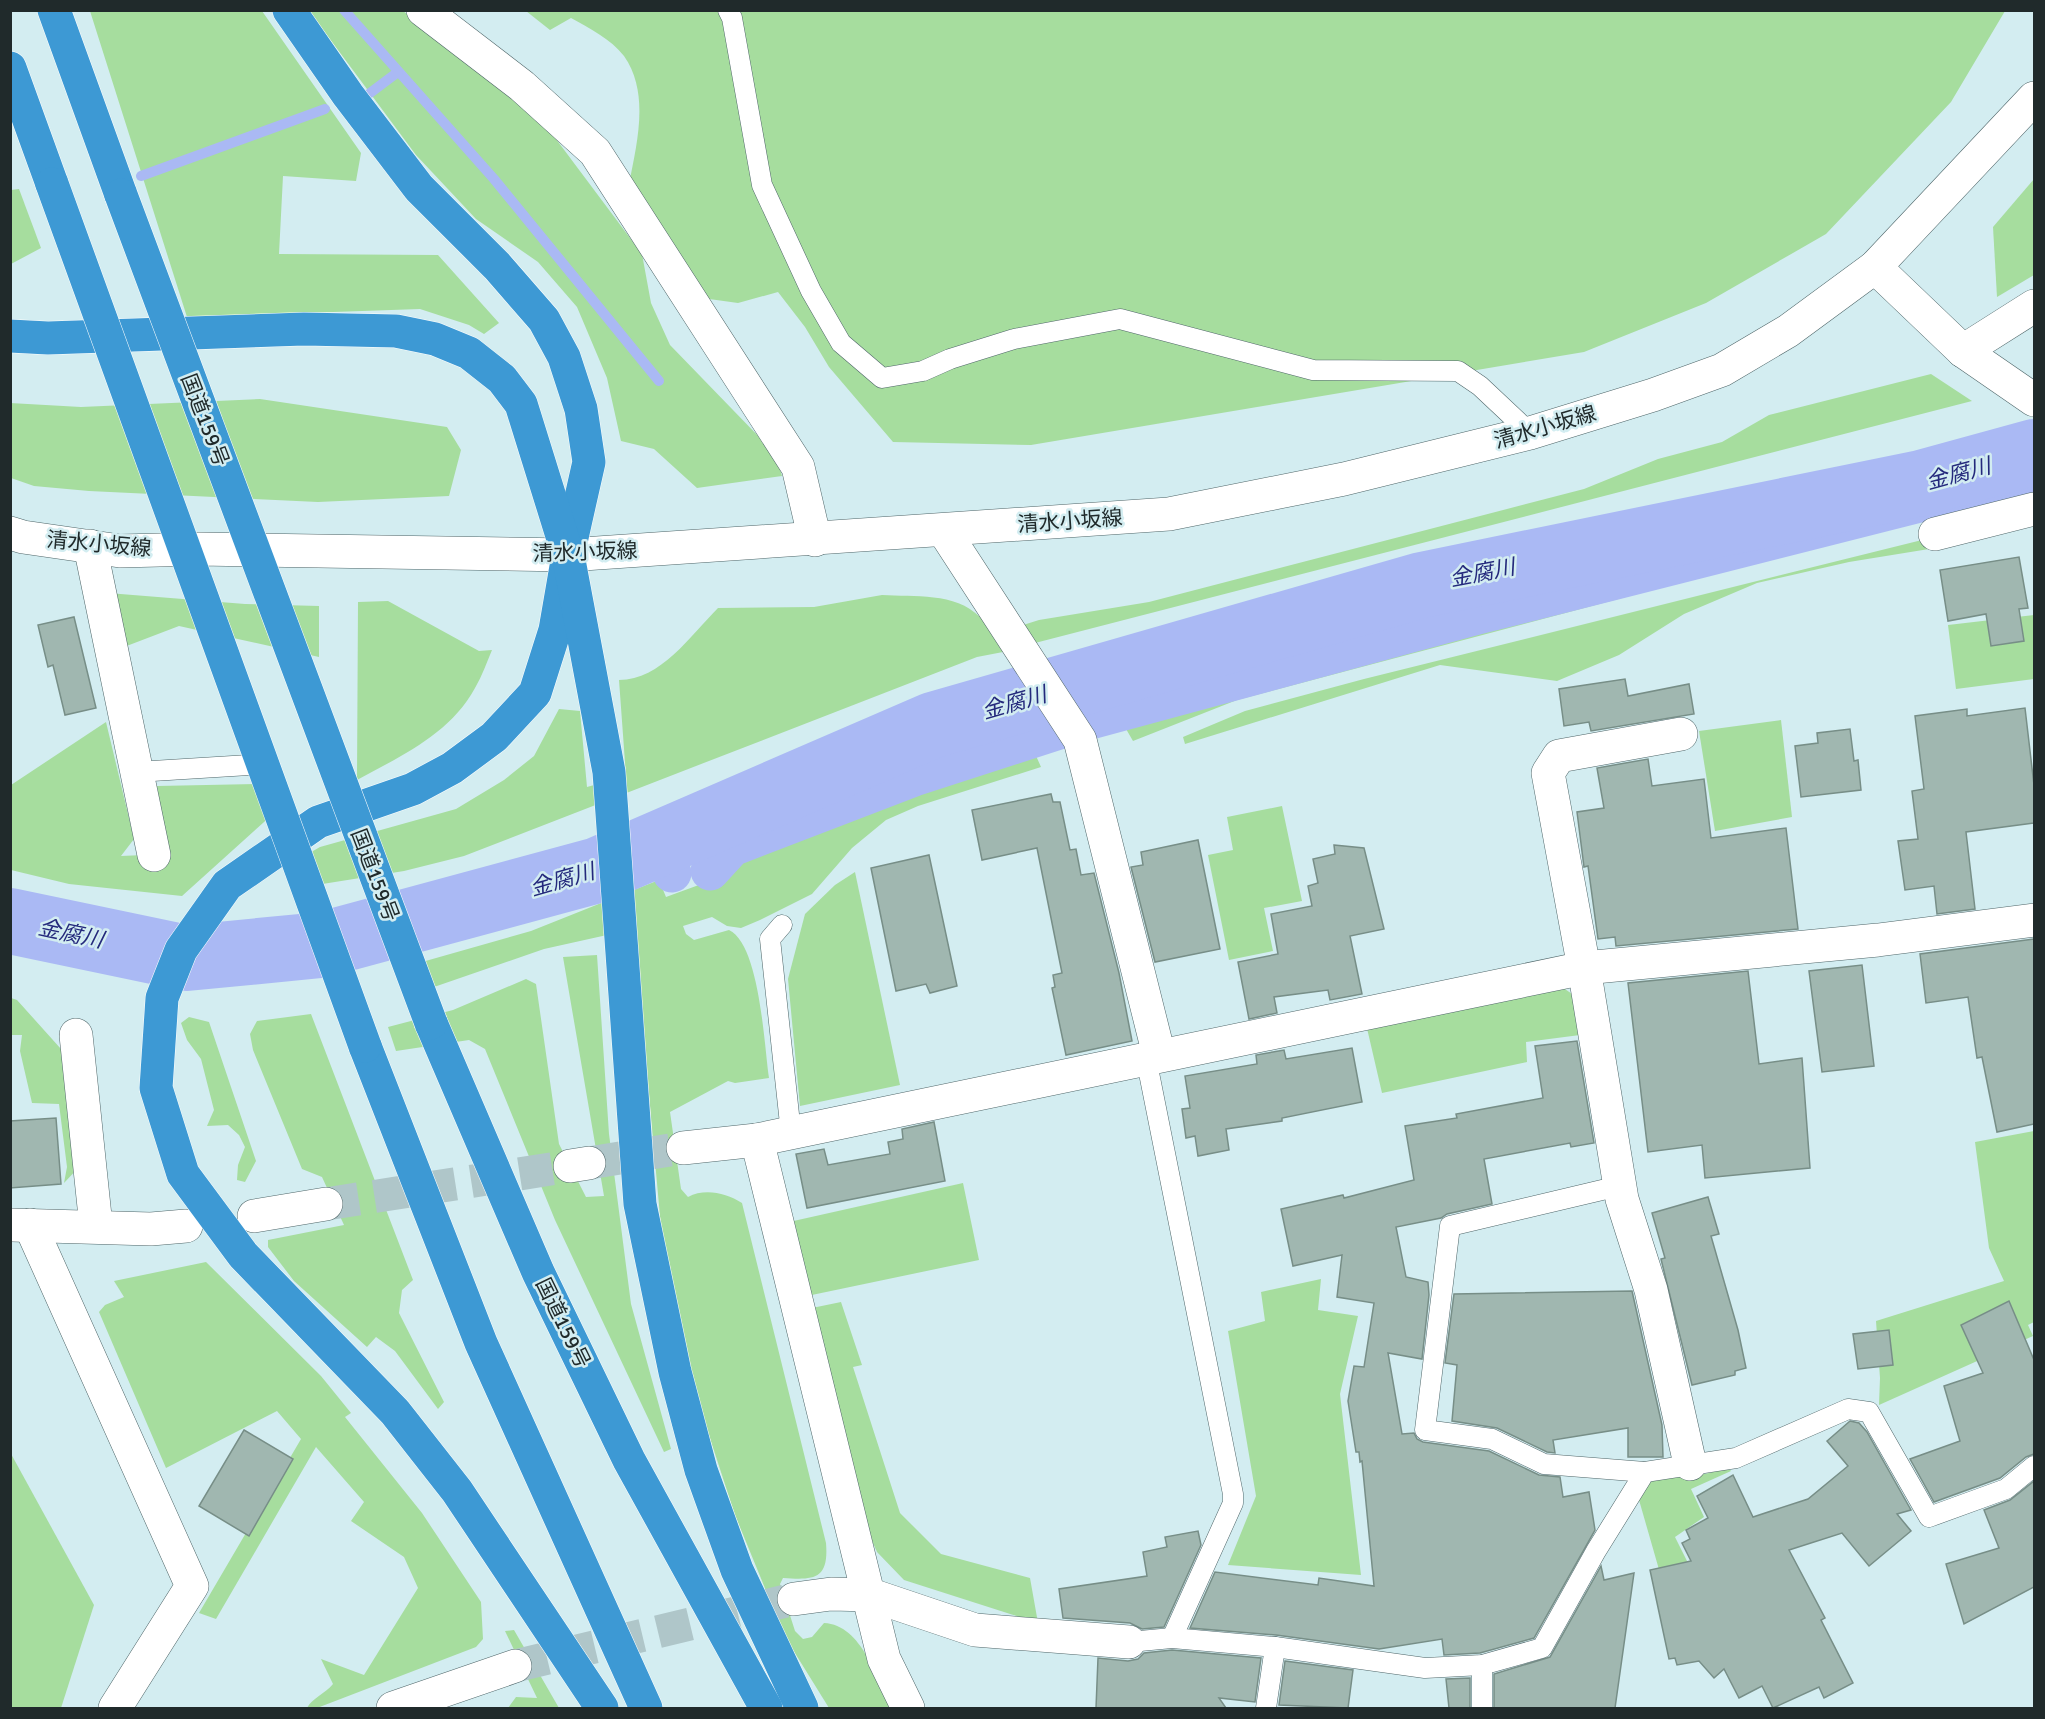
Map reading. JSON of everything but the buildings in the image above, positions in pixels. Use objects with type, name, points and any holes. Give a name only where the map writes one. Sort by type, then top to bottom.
[{"type":"highway","name":"国道159号","points":[[54,10],[431,1023],[538,1272],[629,1460],[766,1708]]},
{"type":"highway","points":[[289,10],[348,95],[419,188],[497,266],[544,320],[564,357],[581,409],[589,462],[568,555],[555,630],[535,693],[494,737],[452,768],[412,789],[318,822],[227,885],[181,950],[162,998],[156,1088],[183,1174],[243,1255],[395,1412],[457,1491],[602,1708]]},
{"type":"highway","points":[[10,68],[365,1046],[481,1343],[646,1708]]},
{"type":"highway","points":[[10,336],[48,338],[304,329],[396,331],[435,339],[469,353],[502,379],[520,404],[568,555],[609,772],[640,1204],[675,1372],[701,1470],[737,1570],[802,1708]]},
{"type":"street","points":[[423,10],[522,86],[595,152],[798,466],[815,540]]},
{"type":"street","name":"清水小坂線","points":[[10,533],[22,537],[120,551],[199,549],[568,555],[815,540],[1169,514],[1344,479],[1530,433],[1653,395],[1722,370],[1788,331],[1875,267],[2034,98]]},
{"type":"street","points":[[1875,267],[1964,351],[2028,396]]},
{"type":"street","points":[[1964,351],[2034,306]]},
{"type":"street","points":[[1935,534],[2034,509]]},
{"type":"street","points":[[944,531],[1080,740],[1152,1056]]},
{"type":"street","points":[[90,546],[154,855]]},
{"type":"street","points":[[1682,734],[1559,756],[1548,773],[1584,968],[1619,1186],[1651,1290],[1690,1464]]},
{"type":"street","points":[[683,1148],[757,1140],[1152,1056],[1584,968],[1878,940],[2034,920]]},
{"type":"street","points":[[76,1035],[96,1226]]},
{"type":"street","points":[[757,1140],[871,1595],[884,1659],[908,1708]]},
{"type":"street","points":[[254,1216],[326,1204]]},
{"type":"street","points":[[115,1708],[192,1586],[20,1225],[151,1229],[186,1226]]},
{"type":"street","points":[[794,1599],[831,1593],[871,1595],[975,1630],[1128,1642]]},
{"type":"street","points":[[393,1708],[456,1700],[515,1666]]},
{"type":"lane","points":[[728,10],[732,18],[762,185],[811,291],[841,343],[882,378],[923,372],[950,358],[1014,339],[1120,319],[1312,370],[1458,371],[1480,386],[1530,433]]},
{"type":"lane","points":[[136,772],[249,765]]},
{"type":"lane","points":[[782,925],[770,939],[791,1132]]},
{"type":"lane","points":[[1152,1056],[1233,1494],[1233,1503],[1172,1638]]},
{"type":"lane","points":[[1619,1186],[1450,1226],[1425,1430],[1492,1439],[1544,1464],[1645,1472],[1736,1458],[1848,1408],[1869,1412],[1929,1516],[2006,1489],[2034,1466]]},
{"type":"lane","points":[[1128,1642],[1172,1638],[1275,1647],[1425,1668],[1482,1665],[1542,1648],[1596,1551],[1645,1472]]},
{"type":"lane","points":[[1266,1708],[1275,1647]]},
{"type":"lane","points":[[1482,1665],[1482,1708]]},
{"type":"green space","points":[[90,11],[262,11],[361,153],[356,181],[283,176],[279,254],[438,255],[499,323],[484,334],[469,325],[420,309],[187,317]]},
{"type":"green space","points":[[309,11],[403,11],[512,94],[547,127],[642,254],[651,303],[670,345],[768,446],[776,456],[782,476],[697,488],[654,449],[621,441],[607,378],[577,307],[538,262],[476,219],[416,155]]},
{"type":"green space","points":[[526,11],[2005,11],[1951,102],[1826,234],[1706,303],[1584,352],[1031,445],[893,442],[829,367],[805,327],[778,292],[738,303],[702,298],[629,184],[638,135],[639,102],[632,70],[624,56],[606,39],[571,18],[550,30]]},
{"type":"green space","points":[[2034,179],[2034,275],[1997,297],[1993,227]]},
{"type":"green space","points":[[19,189],[41,248],[11,264],[11,190]]},
{"type":"green space","points":[[1931,374],[1972,401],[1035,643],[1020,626],[1039,620],[1149,602],[1584,489],[1658,459],[1722,442],[1769,415]]},
{"type":"green space","points":[[260,399],[447,427],[461,450],[449,496],[318,502],[89,491],[34,486],[11,478],[10,403],[81,407]]},
{"type":"green space","points":[[2034,477],[2034,494],[1788,554],[1237,700],[1133,741],[1122,722],[1557,600]]},
{"type":"green space","points":[[1926,539],[1929,549],[1849,562],[1757,583],[1684,614],[1619,655],[1557,681],[1440,665],[1185,744],[1183,737],[1245,711],[1364,679]]},
{"type":"green space","points":[[108,593],[245,604],[319,606],[319,657],[179,626],[124,647]]},
{"type":"green space","points":[[882,595],[934,597],[959,603],[980,617],[1003,652],[977,657],[464,856],[404,871],[291,889],[287,866],[320,847],[456,809],[504,780],[534,756],[559,709],[580,711],[587,787],[626,776],[619,680],[648,673],[661,665],[718,608],[814,607]]},
{"type":"green space","points":[[388,601],[479,651],[492,650],[475,688],[452,718],[423,742],[357,780],[358,602]]},
{"type":"green space","points":[[2034,615],[2034,679],[1956,689],[1948,625]]},
{"type":"green space","points":[[1781,720],[1792,817],[1715,831],[1699,731]]},
{"type":"green space","points":[[106,722],[134,839],[121,856],[167,854],[157,786],[259,784],[273,814],[182,896],[69,884],[11,870],[11,785]]},
{"type":"green space","points":[[1033,749],[1041,767],[918,806],[886,820],[852,848],[812,894],[741,928],[727,926],[712,917],[683,926],[686,934],[694,940],[729,930],[739,939],[748,955],[759,997],[769,1078],[735,1083],[728,1081],[670,1112],[681,1189],[688,1197],[708,1192],[742,1203],[826,1543],[825,1564],[822,1571],[811,1578],[783,1578],[780,1584],[795,1631],[803,1639],[812,1637],[824,1623],[837,1626],[849,1633],[867,1655],[891,1708],[829,1708],[785,1637],[735,1515],[690,1377],[661,1227],[634,929],[544,949],[434,987],[422,962],[531,931],[659,880],[666,897],[707,882],[735,859],[920,783]]},
{"type":"green space","points":[[1282,806],[1302,901],[1264,908],[1273,951],[1229,960],[1208,855],[1233,850],[1227,817]]},
{"type":"green space","points":[[855,872],[900,1085],[800,1106],[788,979],[805,914],[835,885]]},
{"type":"green space","points":[[597,955],[609,1134],[631,1304],[671,1449],[664,1452],[555,1220],[485,1049],[469,1040],[396,1051],[388,1027],[453,1010],[526,979],[536,984],[559,1144],[586,1197],[604,1196],[563,957]]},
{"type":"green space","points":[[1562,987],[1575,996],[1580,1035],[1526,1042],[1527,1062],[1382,1093],[1366,1024]]},
{"type":"green space","points":[[11,998],[17,1000],[61,1049],[79,1167],[64,1183],[67,1167],[59,1104],[32,1103],[20,1051],[22,1035],[11,1035]]},
{"type":"green space","points":[[311,1014],[413,1280],[402,1290],[399,1313],[444,1402],[438,1409],[395,1351],[376,1337],[367,1347],[294,1281],[268,1247],[268,1240],[344,1225],[322,1177],[302,1169],[253,1050],[250,1034],[257,1021]]},
{"type":"green space","points":[[189,1017],[209,1022],[256,1161],[245,1182],[237,1180],[238,1165],[245,1147],[239,1135],[228,1125],[207,1126],[214,1110],[201,1059],[187,1040],[181,1023]]},
{"type":"green space","points":[[2034,1131],[2034,1322],[2028,1325],[2033,1336],[1879,1405],[1880,1378],[1876,1321],[2004,1281],[1989,1248],[1975,1142]]},
{"type":"green space","points":[[963,1183],[979,1260],[807,1296],[789,1222]]},
{"type":"green space","points":[[206,1262],[321,1376],[351,1413],[345,1417],[422,1513],[481,1602],[483,1639],[476,1647],[317,1708],[307,1708],[333,1684],[321,1659],[364,1675],[418,1588],[404,1557],[351,1521],[364,1502],[316,1447],[216,1619],[199,1613],[301,1439],[277,1411],[166,1468],[99,1312],[105,1305],[124,1297],[114,1281]]},
{"type":"green space","points":[[1321,1279],[1318,1310],[1358,1316],[1340,1394],[1361,1575],[1228,1565],[1256,1496],[1228,1331],[1265,1321],[1261,1292]]},
{"type":"green space","points":[[841,1302],[862,1365],[853,1367],[900,1513],[941,1554],[1030,1578],[1038,1623],[904,1580],[877,1552],[860,1514],[812,1308]]},
{"type":"green space","points":[[10,1452],[94,1605],[61,1708],[11,1708]]},
{"type":"green space","points":[[1727,1466],[1731,1471],[1691,1489],[1704,1517],[1675,1537],[1712,1611],[1660,1573],[1637,1493],[1644,1486],[1659,1479],[1707,1473]]},
{"type":"green space","points":[[514,1630],[559,1708],[508,1708],[516,1697],[537,1698],[505,1631]]},
{"type":"waterway","points":[[344,10],[494,179],[659,381]]},
{"type":"waterway","points":[[370,93],[398,72]]},
{"type":"waterway","points":[[141,176],[325,109]]},
{"type":"waterway","name":"金腐川","points":[[10,921],[187,958],[321,945],[598,870],[933,725],[1422,585],[1921,483],[2034,452]]},
{"type":"waterway","points":[[710,871],[732,847],[914,777],[1087,721],[1478,615],[2034,474]]},
{"type":"waterway","points":[[658,844],[672,873]]},
{"type":"tunnel","points":[[589,1163],[683,1148]]},
{"type":"tunnel","points":[[326,1204],[570,1166]]},
{"type":"tunnel","points":[[515,1666],[794,1599]]}]
